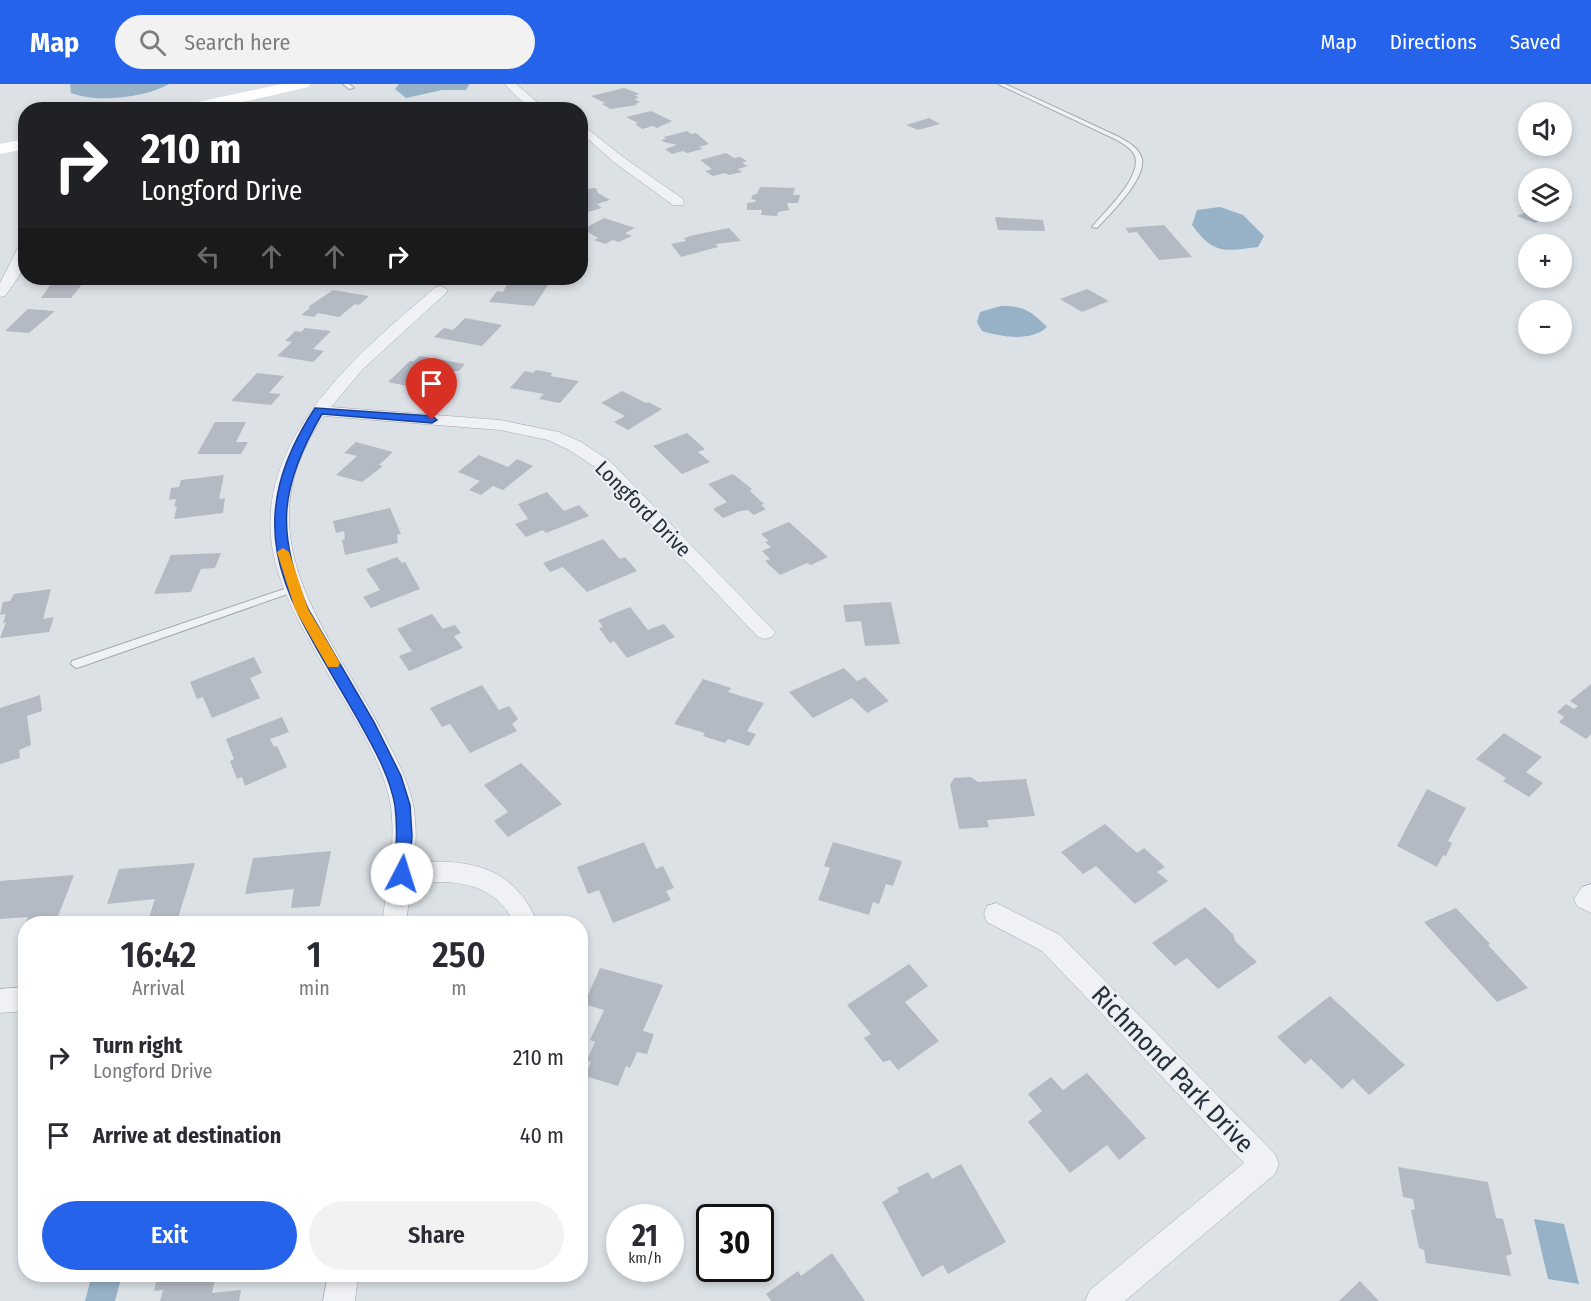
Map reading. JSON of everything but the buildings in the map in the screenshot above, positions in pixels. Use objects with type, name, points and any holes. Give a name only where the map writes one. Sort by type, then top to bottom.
[{"type":"main road","points":[[221,102],[303,84]]},
{"type":"main road","points":[[0,149],[18,146]]},
{"type":"street","points":[[510,84],[531,102]]},
{"type":"street","points":[[588,133],[619,160],[678,202]]},
{"type":"street","points":[[0,293],[14,275],[18,265]]},
{"type":"street","points":[[395,916],[405,836],[402,805],[394,776],[369,726],[302,609],[293,589],[282,549],[281,501],[297,446],[319,411],[343,382],[441,290]]},
{"type":"street","name":"Longford Drive","points":[[319,411],[500,425],[553,436],[575,446],[604,465],[765,632]]},
{"type":"street","points":[[402,874],[449,872],[482,879],[500,888],[514,902],[522,916]]},
{"type":"street","name":"Richmond Park Drive","points":[[996,914],[1051,943],[1265,1164],[1101,1301]]},
{"type":"street","points":[[0,1001],[18,1000]]},
{"type":"street","points":[[339,1301],[342,1282]]},
{"type":"lane","points":[[1001,84],[1117,138],[1132,147],[1136,153],[1139,166],[1134,177],[1095,227]]},
{"type":"lane","points":[[76,664],[293,589]]},
{"type":"water","points":[[70,84],[169,84],[134,96],[93,98],[71,93]]},
{"type":"water","points":[[399,84],[469,85],[466,90],[442,90],[406,98],[395,89]]},
{"type":"water","points":[[1220,207],[1243,215],[1264,236],[1258,247],[1220,249],[1200,235],[1192,225],[1197,210]]},
{"type":"water","points":[[1001,306],[1027,310],[1047,327],[1033,335],[1016,337],[982,331],[977,322],[980,312]]},
{"type":"water","points":[[1534,1219],[1564,1224],[1579,1284],[1548,1279]]},
{"type":"water","points":[[90,1282],[120,1282],[115,1301],[85,1301]]},
{"type":"slow traffic","points":[[283,552],[293,589],[302,609],[333,663]]},
{"type":"route","points":[[402,874],[405,836],[402,805],[394,776],[293,589],[282,549],[281,501],[287,473],[297,446],[319,411],[432,420]]}]
